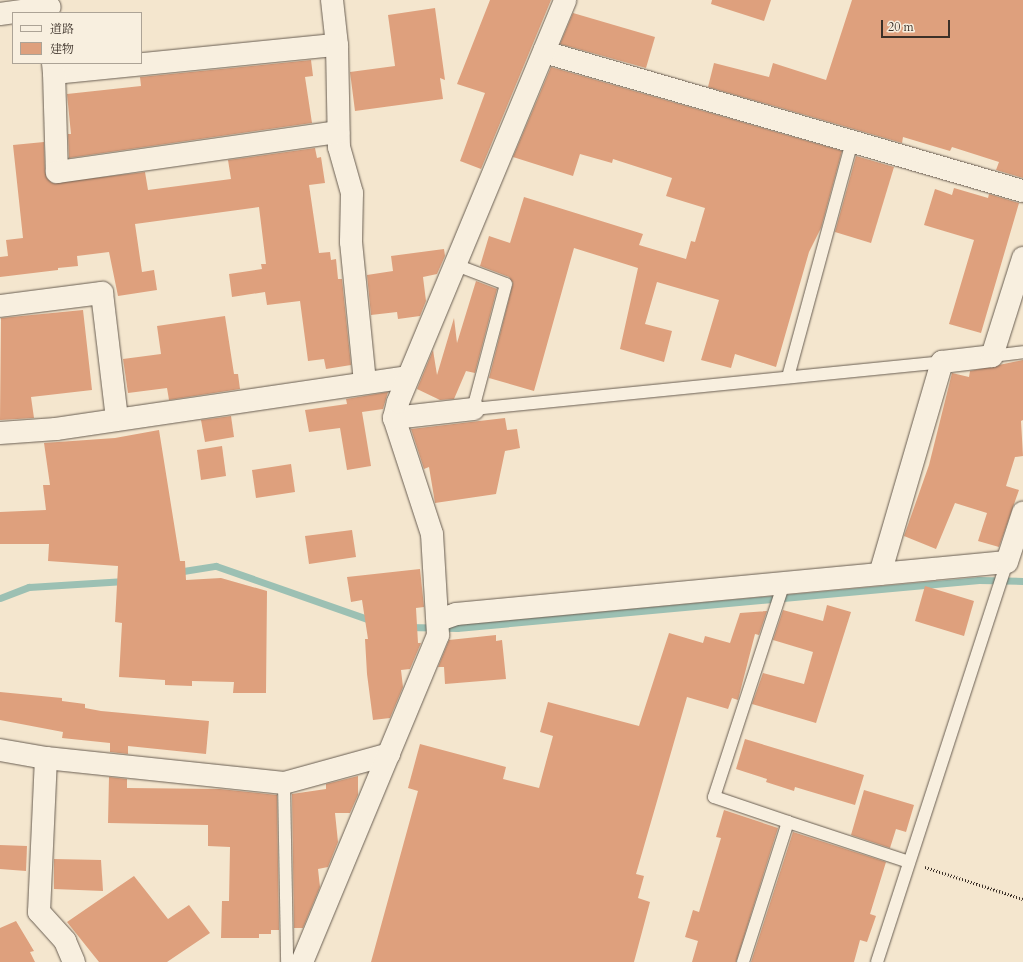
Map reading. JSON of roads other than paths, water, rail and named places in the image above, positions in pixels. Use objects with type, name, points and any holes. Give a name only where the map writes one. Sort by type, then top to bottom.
[{"type":"street","points":[[332,0],[337,46],[339,147],[352,193],[351,242],[365,382]]},
{"type":"street","points":[[302,962],[389,754],[439,627],[432,534],[394,418],[407,377],[456,265],[565,0]]},
{"type":"street","points":[[14,12],[50,7]]},
{"type":"street","points":[[0,14],[12,12]]},
{"type":"street","points":[[142,61],[337,46]]},
{"type":"street","points":[[544,52],[1023,191]]},
{"type":"street","points":[[105,64],[53,68],[57,172],[338,132]]},
{"type":"street","points":[[880,574],[942,362],[992,356],[1023,258]]},
{"type":"street","points":[[0,306],[102,293],[116,420]]},
{"type":"street","points":[[0,433],[56,429],[365,382],[407,377]]},
{"type":"street","points":[[394,418],[474,409]]},
{"type":"street","points":[[439,627],[456,614],[782,587],[880,574],[1012,565],[1023,513]]},
{"type":"street","points":[[0,750],[46,758],[284,783],[389,754]]},
{"type":"street","points":[[46,758],[39,912],[65,941],[74,962]]},
{"type":"lane","points":[[788,378],[852,142]]},
{"type":"lane","points":[[456,265],[506,284],[474,409],[942,362]]},
{"type":"lane","points":[[992,356],[1023,352]]},
{"type":"lane","points":[[877,962],[998,590],[1012,565]]},
{"type":"lane","points":[[782,587],[714,797],[910,862]]},
{"type":"lane","points":[[284,783],[287,962]]},
{"type":"lane","points":[[743,962],[788,822]]},
{"type":"waterway","points":[[177,572],[216,566],[373,621]]},
{"type":"waterway","points":[[408,627],[457,628],[979,580],[1023,581]]},
{"type":"waterway","points":[[0,598],[29,587],[125,581]]}]
